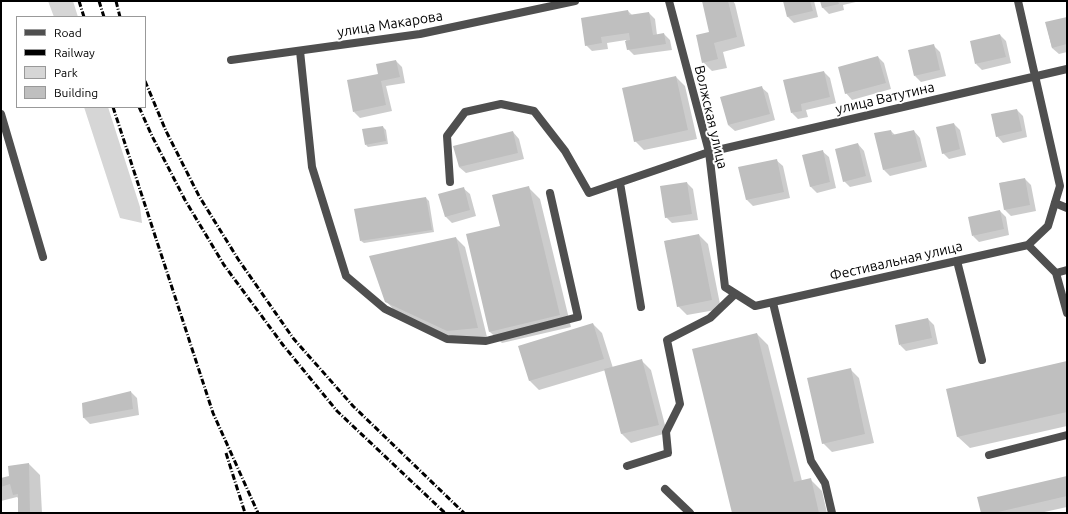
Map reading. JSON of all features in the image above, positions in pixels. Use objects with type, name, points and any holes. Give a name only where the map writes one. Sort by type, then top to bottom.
[{"type":"street","name":"улица Макарова","points":[[230,60],[420,34],[575,1]]},
{"type":"street","name":"Волжская улица","points":[[669,1],[708,152],[725,287]]},
{"type":"street","points":[[1018,1],[1060,186],[1048,226],[1028,245],[1056,273],[1067,313]]},
{"type":"street","points":[[300,51],[312,167],[346,276],[385,309],[448,339],[486,341],[578,317],[550,193]]},
{"type":"street","name":"улица Ватутина","points":[[450,182],[447,136],[465,112],[501,104],[534,110],[565,151],[589,193],[708,152],[1067,69]]},
{"type":"street","points":[[1,114],[44,257]]},
{"type":"street","points":[[620,182],[641,307]]},
{"type":"street","points":[[1055,202],[1067,208]]},
{"type":"street","name":"Фестивальная улица","points":[[725,287],[755,306],[1028,245]]},
{"type":"street","points":[[958,261],[982,360]]},
{"type":"street","points":[[1056,273],[1067,270]]},
{"type":"street","points":[[627,466],[668,452],[666,432],[680,404],[666,340],[710,318],[735,294]]},
{"type":"street","points":[[773,302],[811,461],[825,482],[832,513]]},
{"type":"street","points":[[988,455],[1067,435]]},
{"type":"street","points":[[665,490],[690,513]]},
{"type":"green space","points":[[48,1],[73,1],[78,16],[54,16]]},
{"type":"green space","points":[[84,108],[108,108],[140,207],[142,223],[120,218]]},
{"type":"building","points":[[702,1],[728,1],[737,37],[714,43],[718,59],[702,63],[696,35],[709,32]]},
{"type":"building","points":[[783,1],[810,1],[813,11],[787,17]]},
{"type":"building","points":[[820,1],[838,1],[839,4],[822,8]]},
{"type":"building","points":[[628,10],[629,15],[649,12],[653,35],[664,33],[666,44],[627,50],[625,41],[630,40],[629,33],[601,37],[602,43],[585,46],[581,18]]},
{"type":"building","points":[[1067,17],[1067,44],[1052,48],[1045,22]]},
{"type":"building","points":[[1000,34],[1006,57],[975,64],[970,41]]},
{"type":"building","points":[[934,44],[940,70],[914,76],[908,50]]},
{"type":"building","points":[[878,56],[886,83],[845,94],[838,67]]},
{"type":"building","points":[[396,60],[400,77],[381,81],[386,105],[353,112],[347,80],[378,74],[376,64]]},
{"type":"building","points":[[824,71],[830,97],[801,104],[802,111],[791,113],[783,80]]},
{"type":"building","points":[[676,76],[688,130],[634,142],[622,88]]},
{"type":"building","points":[[762,86],[770,114],[728,125],[720,97]]},
{"type":"building","points":[[1017,109],[1022,131],[996,137],[991,114]]},
{"type":"building","points":[[954,123],[960,149],[942,154],[936,127]]},
{"type":"building","points":[[383,126],[386,141],[365,145],[362,129]]},
{"type":"building","points":[[891,130],[892,135],[914,130],[922,161],[883,170],[874,133]]},
{"type":"building","points":[[513,131],[518,153],[459,167],[453,146]]},
{"type":"building","points":[[858,143],[866,176],[843,182],[835,149]]},
{"type":"building","points":[[823,150],[830,182],[810,187],[802,155]]},
{"type":"building","points":[[777,159],[784,192],[746,200],[738,167]]},
{"type":"building","points":[[1025,178],[1030,205],[1004,210],[999,183]]},
{"type":"building","points":[[687,182],[692,214],[665,218],[660,186]]},
{"type":"building","points":[[529,186],[560,315],[489,332],[466,234],[500,226],[492,195]]},
{"type":"building","points":[[464,187],[470,210],[445,217],[438,194]]},
{"type":"building","points":[[426,197],[432,230],[360,241],[354,209]]},
{"type":"building","points":[[1000,210],[1004,229],[972,236],[968,217]]},
{"type":"building","points":[[699,234],[712,300],[677,307],[664,241]]},
{"type":"building","points":[[456,237],[478,328],[447,331],[385,302],[369,256]]},
{"type":"building","points":[[928,318],[932,338],[899,345],[895,325]]},
{"type":"building","points":[[593,323],[604,359],[529,381],[518,346]]},
{"type":"building","points":[[757,333],[794,482],[811,478],[819,513],[732,513],[692,349]]},
{"type":"building","points":[[642,359],[659,425],[621,434],[604,369]]},
{"type":"building","points":[[1067,361],[1067,412],[957,437],[946,389]]},
{"type":"building","points":[[851,368],[865,434],[822,444],[807,378]]},
{"type":"building","points":[[131,391],[133,409],[83,418],[82,403]]},
{"type":"building","points":[[29,463],[30,513],[18,513],[18,494],[13,495],[10,484],[1,487],[1,478],[9,476],[8,466]]},
{"type":"building","points":[[1067,476],[1067,496],[994,513],[981,513],[977,497]]},
{"type":"railway","points":[[79,1],[84,16]]},
{"type":"railway","points":[[99,1],[104,16]]},
{"type":"railway","points":[[116,1],[120,16]]},
{"type":"railway","points":[[146,83],[166,131],[199,196],[238,259],[293,338],[353,406],[464,513]]},
{"type":"railway","points":[[113,108],[213,413],[258,513]]},
{"type":"railway","points":[[139,108],[185,200],[224,265],[283,345],[337,411],[445,513]]},
{"type":"railway","points":[[226,453],[245,513]]}]
